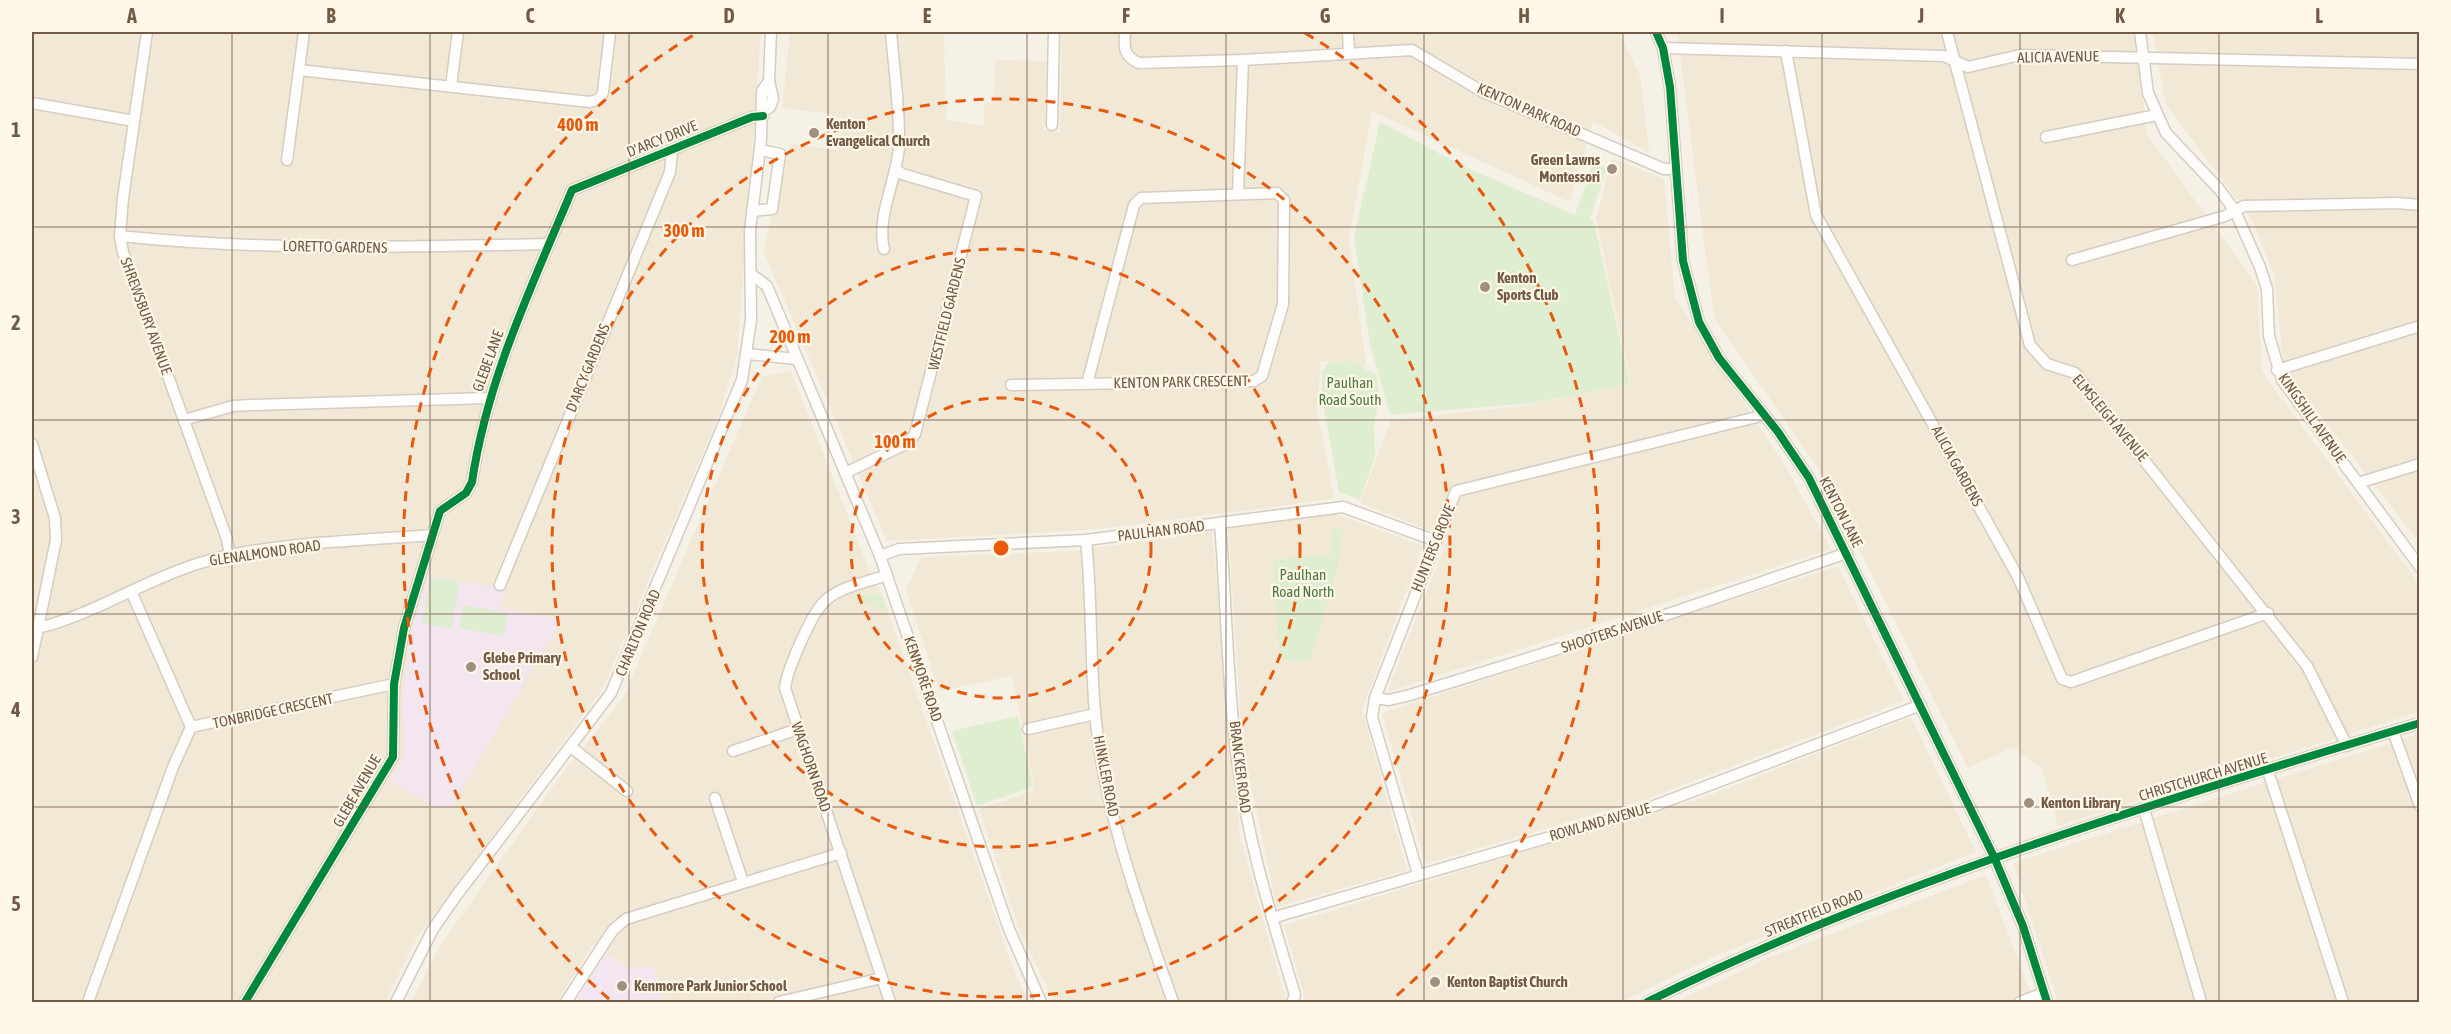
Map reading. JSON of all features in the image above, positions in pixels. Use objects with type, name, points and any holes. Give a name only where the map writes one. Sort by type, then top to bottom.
[{"type":"street","name":"SHREWSBURY AVENUE","points":[[147,32],[123,198],[120,237],[123,252],[227,539],[230,556]]},
{"type":"street","points":[[287,160],[304,32]]},
{"type":"street","points":[[451,86],[458,32]]},
{"type":"street","points":[[299,70],[590,102],[600,99],[603,92],[610,32]]},
{"type":"street","name":"CHARLTON ROAD","points":[[396,1002],[433,929],[611,693],[738,391],[747,354],[752,274],[752,211],[764,113],[762,91],[769,81],[771,32]]},
{"type":"street","points":[[884,249],[880,233],[897,170],[899,145],[891,32]]},
{"type":"street","points":[[1052,125],[1054,32]]},
{"type":"street","name":"KENTON PARK ROAD","points":[[1125,32],[1124,49],[1129,58],[1139,63],[1243,60],[1412,50],[1483,92],[1664,169],[1676,169]]},
{"type":"street","points":[[1348,32],[1349,53]]},
{"type":"street","name":"KENTON LANE","points":[[1656,32],[1663,48],[1671,87],[1683,261],[1699,322],[1719,358],[1765,415],[1809,478],[1994,857],[2023,926],[2046,998]]},
{"type":"street","name":"ELMSLEIGH AVENUE","points":[[1947,32],[2030,345],[2047,364],[2074,373],[2268,613],[2307,666],[2347,746]]},
{"type":"street","name":"KINGSHILL AVENUE","points":[[2140,32],[2141,56],[2148,93],[2157,115],[2166,133],[2219,189],[2235,211],[2267,289],[2269,336],[2277,370],[2282,380],[2420,567]]},
{"type":"street","name":"ALICIA AVENUE","points":[[1663,48],[1944,56],[1968,67],[2020,55],[2420,64]]},
{"type":"street","name":"ALICIA GARDENS","points":[[1786,51],[1816,214],[2019,577],[2062,679],[2071,682],[2268,613]]},
{"type":"street","points":[[1238,193],[1243,60]]},
{"type":"street","points":[[32,103],[134,121]]},
{"type":"street","name":"D'ARCY DRIVE","points":[[572,190],[764,113]]},
{"type":"street","points":[[2046,138],[2157,115]]},
{"type":"street","name":"D'ARCY GARDENS","points":[[500,585],[670,172],[672,150]]},
{"type":"street","points":[[752,211],[772,209],[780,154],[760,150]]},
{"type":"street","name":"WESTFIELD GARDENS","points":[[845,473],[908,443],[920,425],[976,196],[902,174],[897,170]]},
{"type":"street","name":"GLEBE LANE","points":[[432,535],[440,511],[466,493],[472,482],[489,398],[572,190]]},
{"type":"street","name":"KENTON PARK CRESCENT","points":[[1011,385],[1087,384],[1254,381],[1262,376],[1283,304],[1284,200],[1277,193],[1141,198],[1134,205],[1087,384]]},
{"type":"street","points":[[2072,260],[2235,211],[2244,206],[2397,203],[2420,205]]},
{"type":"street","name":"LORETTO GARDENS","points":[[120,237],[192,244],[343,249],[549,244]]},
{"type":"street","name":"KENMORE ROAD","points":[[752,274],[767,286],[796,360],[880,556],[1009,929],[1041,1002]]},
{"type":"street","points":[[2277,370],[2420,326]]},
{"type":"street","points":[[747,354],[796,360]]},
{"type":"street","points":[[184,420],[233,406],[489,398]]},
{"type":"street","name":"HUNTERS GROVE","points":[[1418,874],[1372,717],[1375,698],[1456,491],[1765,415]]},
{"type":"street","points":[[32,444],[55,518],[56,540],[32,657]]},
{"type":"street","points":[[2358,483],[2420,464]]},
{"type":"street","name":"PAULHAN ROAD","points":[[880,556],[899,549],[1086,540],[1343,507],[1436,540]]},
{"type":"street","name":"BRANCKER ROAD","points":[[1220,524],[1235,741],[1251,844],[1295,995],[1292,1002]]},
{"type":"street","name":"GLENALMOND ROAD","points":[[38,628],[65,621],[199,563],[298,546],[432,535]]},
{"type":"street","name":"GLEBE AVENUE","points":[[245,1002],[393,757],[394,684],[404,628],[432,535]]},
{"type":"street","name":"HINKLER ROAD","points":[[1086,540],[1095,714],[1115,822],[1134,891],[1173,1002]]},
{"type":"street","name":"SHOOTERS AVENUE","points":[[1375,698],[1389,700],[1421,691],[1648,621],[1847,554]]},
{"type":"street","name":"WAGHORN ROAD","points":[[887,575],[842,591],[823,603],[787,672],[785,688],[890,1002]]},
{"type":"street","name":"TONBRIDGE CRESCENT","points":[[131,591],[191,727],[394,684]]},
{"type":"street","name":"ROWLAND AVENUE","points":[[1272,918],[1646,809],[1921,705]]},
{"type":"street","points":[[1028,729],[1095,714]]},
{"type":"street","name":"CHRISTCHURCH AVENUE","points":[[1994,857],[2420,723]]},
{"type":"street","points":[[88,1002],[173,767],[191,727]]},
{"type":"street","points":[[733,751],[798,729]]},
{"type":"street","points":[[2393,731],[2420,806]]},
{"type":"street","points":[[571,747],[627,791]]},
{"type":"street","points":[[2268,771],[2343,1002]]},
{"type":"street","points":[[715,798],[743,882]]},
{"type":"street","points":[[2144,809],[2201,1002]]},
{"type":"street","points":[[566,1002],[613,930],[626,919],[841,853]]},
{"type":"street","name":"STREATFIELD ROAD","points":[[1647,1002],[1714,969],[1786,938],[1994,857]]},
{"type":"street","points":[[779,1002],[882,978]]},
{"type":"street","points":[[2020,1002],[2046,998]]},
{"type":"shaded area","points":[[32,32],[761,32],[737,356],[719,415],[602,690],[418,936],[385,1002],[32,1002]]},
{"type":"shaded area","points":[[790,32],[944,32],[946,120],[984,126],[984,103],[993,102],[996,60],[1046,61],[1045,130],[1060,133],[1062,32],[1619,32],[1641,78],[1649,153],[1593,121],[1570,202],[1372,111],[1349,238],[1366,366],[1321,361],[1317,408],[1334,499],[1089,530],[887,541],[763,250],[790,144],[836,150],[844,119],[833,117],[832,114],[782,108]]},
{"type":"shaded area","points":[[1677,32],[2133,32],[2148,136],[2257,285],[2262,372],[2419,584],[2419,712],[2058,826],[2042,769],[2013,747],[1968,768],[1820,471],[1714,318]]},
{"type":"shaded area","points":[[2153,32],[2419,32],[2419,542],[2284,369],[2274,275],[2252,220],[2165,103]]},
{"type":"shaded area","points":[[1612,158],[1664,179],[1675,298],[1784,464],[1831,549],[1387,692],[1448,538],[1360,503],[1391,420],[1522,406],[1631,384],[1596,219]]},
{"type":"shaded area","points":[[791,371],[865,560],[883,597],[1016,976],[1029,1002],[662,1002],[653,966],[630,969],[593,944],[557,1002],[411,1002],[440,946],[561,775],[623,698],[762,376]]},
{"type":"shaded area","points":[[1336,514],[1423,546],[1362,710],[1407,870],[1277,907],[1242,744],[1228,523]]},
{"type":"shaded area","points":[[1212,532],[1240,836],[1286,1002],[1054,1002],[1019,928],[979,809],[1035,790],[1012,676],[939,691],[906,590],[921,557],[1072,551]]},
{"type":"shaded area","points":[[1838,566],[1904,701],[1646,799],[1426,864],[1382,713]]},
{"type":"shaded area","name":"Glebe Primary School","points":[[428,576],[494,587],[506,592],[500,608],[562,619],[452,806],[436,808],[391,781],[404,755],[402,701],[412,633]]},
{"type":"shaded area","points":[[1911,717],[1976,852],[1713,957],[1621,1002],[1306,1002],[1284,925],[1707,796]]},
{"type":"shaded area","points":[[2419,734],[2419,1002],[2058,1002],[2013,863]]},
{"type":"shaded area","points":[[1986,875],[2034,1002],[1676,1002],[1768,958]]},
{"type":"shaded area","name":"Kenmore Park Junior School","points":[[606,954],[630,969],[653,966],[662,1002],[575,1002]]},
{"type":"green space","name":"Kenton Sports Club","points":[[1380,122],[1461,165],[1575,215],[1593,163],[1607,167],[1590,218],[1594,223],[1630,384],[1533,403],[1390,415],[1370,344],[1354,237]]},
{"type":"green space","name":"Paulhan Road South","points":[[1353,361],[1377,376],[1379,398],[1374,424],[1375,456],[1360,500],[1339,492],[1322,397],[1322,373],[1328,363]]},
{"type":"green space","name":"Paulhan Road North","points":[[1343,528],[1338,564],[1311,659],[1288,661],[1280,657],[1273,560],[1331,554],[1334,530]]},
{"type":"green space","points":[[430,577],[460,582],[451,629],[422,623]]},
{"type":"green space","points":[[871,593],[883,597],[887,611],[857,598]]},
{"type":"green space","points":[[463,605],[508,613],[504,636],[459,628]]},
{"type":"green space","points":[[1018,716],[1033,787],[977,806],[952,731]]},
{"type":"cycle path","points":[[1656,32],[1663,48],[1670,87],[1683,261],[1699,322],[1719,358],[1778,432],[1809,478],[1994,857],[2023,926],[2047,1002]]},
{"type":"cycle path","points":[[245,1002],[393,757],[394,684],[404,628],[440,511],[466,493],[472,482],[488,406],[500,370],[527,297],[572,190],[752,117],[763,116]]},
{"type":"cycle path","points":[[1647,1002],[1834,918],[1930,881],[2125,814],[2420,723]]},
{"type":"place","name":"Kenton Evangelical Church","points":[[814,133]]},
{"type":"place","name":"Green Lawns Montessori","points":[[1612,169]]},
{"type":"place","name":"Kenton Sports Club","points":[[1485,287]]},
{"type":"place","name":"Glebe Primary School","points":[[471,667]]},
{"type":"place","name":"Kenton Library","points":[[2029,803]]},
{"type":"place","name":"Kenton Baptist Church","points":[[1435,982]]},
{"type":"place","name":"Kenmore Park Junior School","points":[[622,986]]}]
